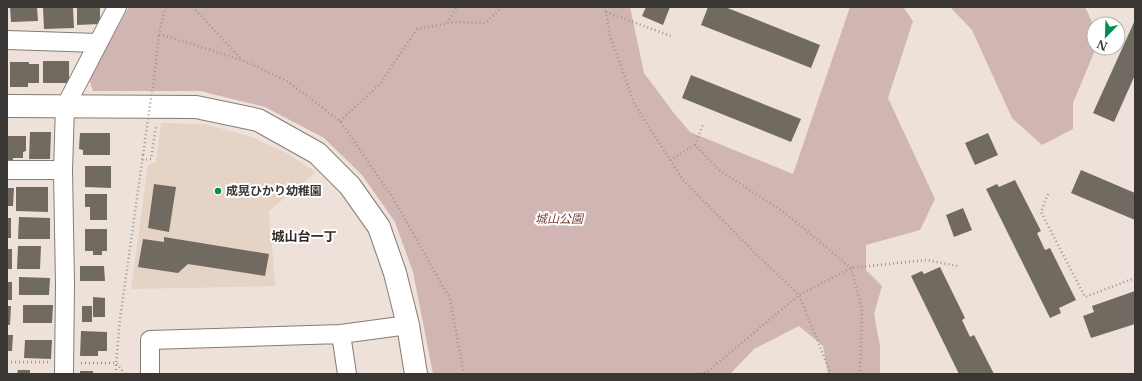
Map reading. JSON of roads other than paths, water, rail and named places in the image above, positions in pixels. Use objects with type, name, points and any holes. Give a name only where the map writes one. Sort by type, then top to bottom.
[{"type":"street","points":[[64,374],[65,284],[63,170],[65,107],[117,7]]},
{"type":"street","points":[[7,40],[98,43]]},
{"type":"street","points":[[7,106],[196,106],[258,120],[316,153],[350,186],[379,227],[395,273],[408,325],[416,374]]},
{"type":"street","points":[[7,170],[63,170]]},
{"type":"street","points":[[150,374],[150,340],[341,334],[408,325]]},
{"type":"street","points":[[341,334],[347,374]]},
{"type":"place","name":"成晃ひかり幼稚園","points":[[218,191]]},
{"type":"district","name":"城山台一丁","points":[[304,236]]},
{"type":"park label","name":"城山公園","points":[[559,219]]}]
